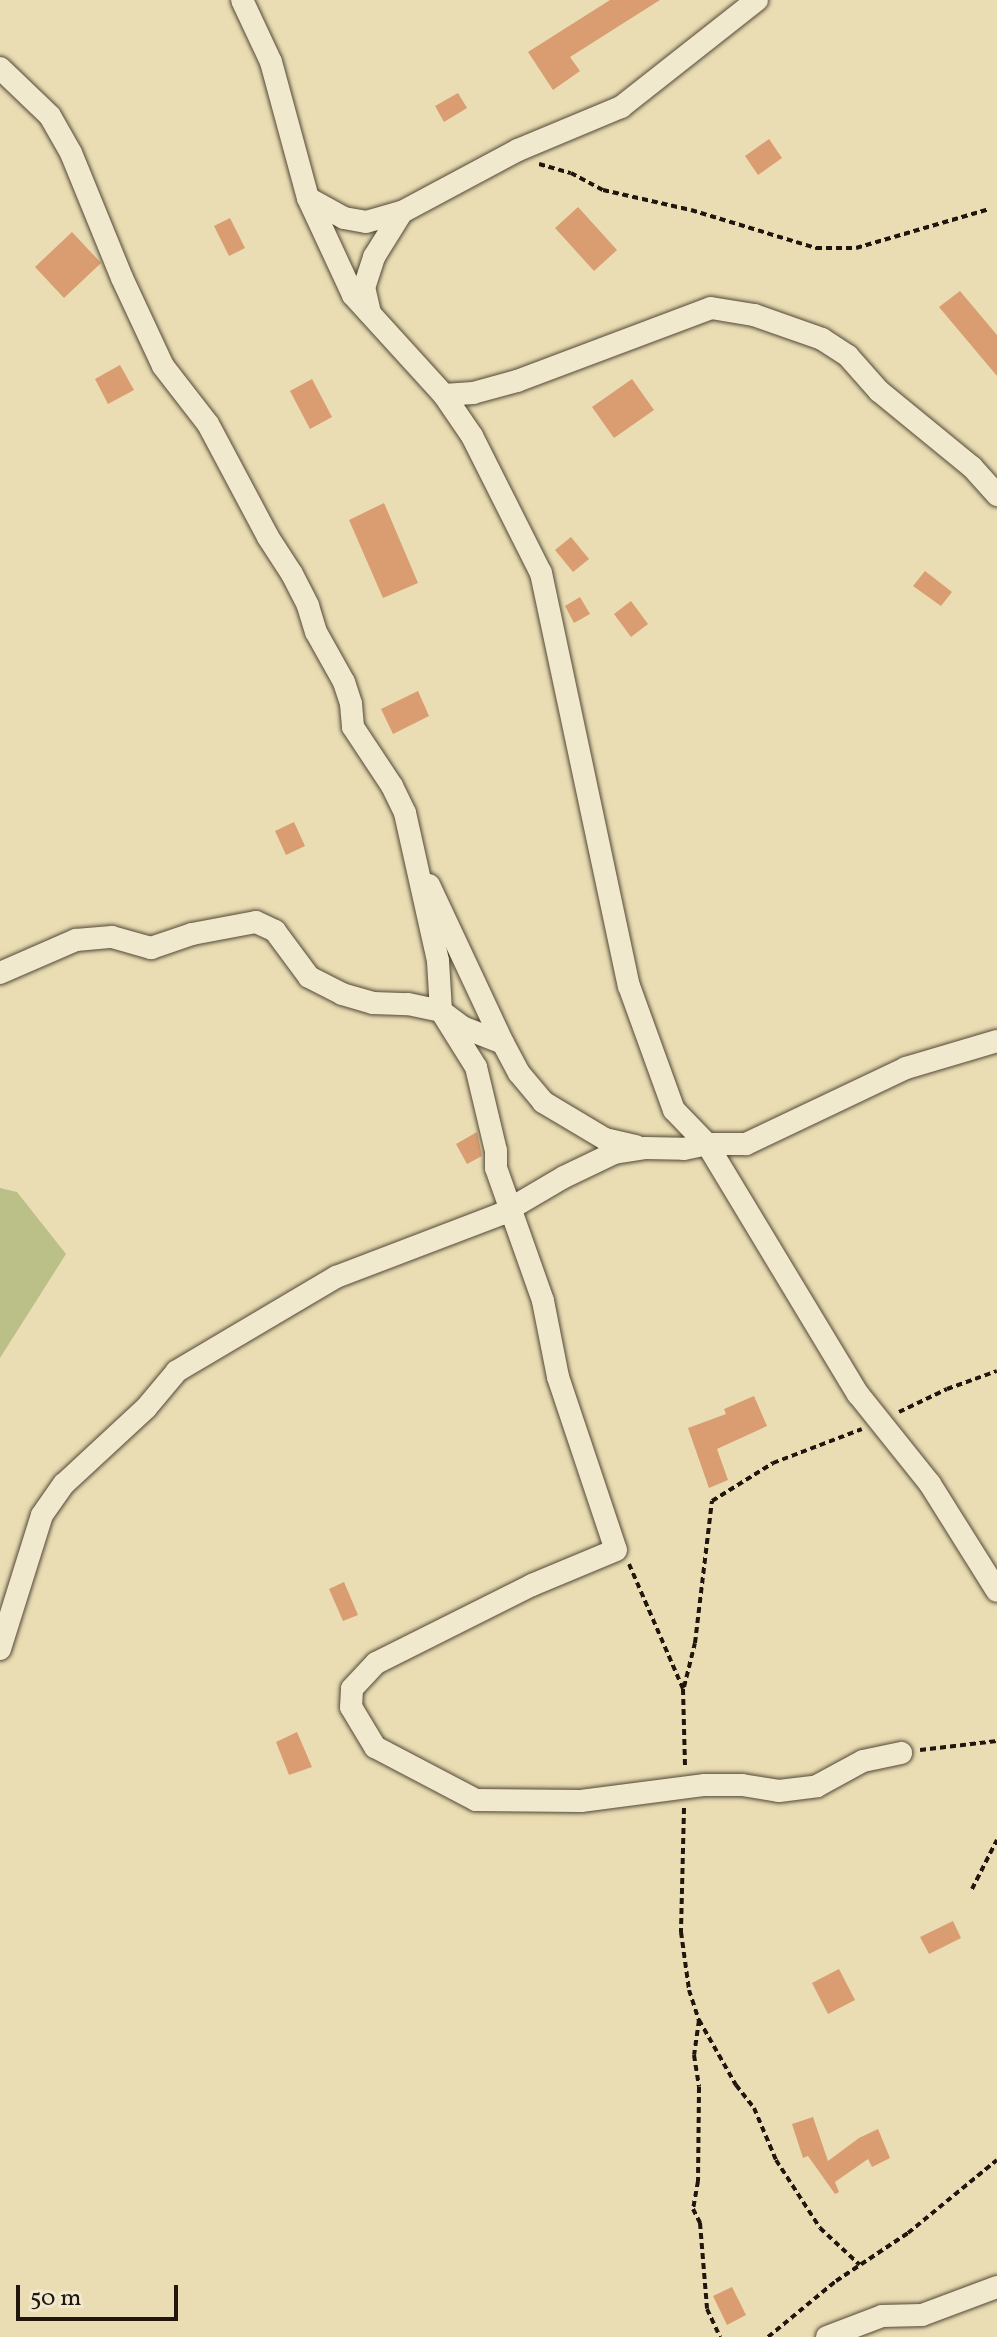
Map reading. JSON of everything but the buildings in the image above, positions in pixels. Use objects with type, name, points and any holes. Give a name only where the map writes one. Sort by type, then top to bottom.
[{"type":"street","points":[[242,0],[271,62],[308,198],[353,295],[444,395],[472,436],[541,573],[629,986],[674,1110],[707,1144],[879,1422],[930,1484],[997,1591]]},
{"type":"street","points":[[308,198],[344,218],[366,222],[402,212],[518,150],[621,107],[757,0]]},
{"type":"street","points":[[0,68],[50,116],[71,153],[122,278],[163,366],[212,432],[308,606],[316,632],[344,682],[353,727],[392,786],[405,813],[438,961],[441,1011],[476,1067],[496,1151],[496,1168],[543,1301],[558,1377],[616,1550],[532,1585],[376,1663],[352,1689],[351,1707],[375,1747],[476,1800],[581,1801],[686,1787],[742,1785],[779,1791],[817,1786],[863,1761],[901,1753]]},
{"type":"street","points":[[371,316],[364,288],[374,257],[402,212]]},
{"type":"street","points":[[444,395],[473,393],[517,381],[711,308],[754,315],[822,339],[848,356],[879,391],[972,467],[997,495]]},
{"type":"street","points":[[417,860],[519,1073],[543,1102],[605,1139],[645,1148]]},
{"type":"street","points":[[0,973],[76,940],[112,937],[151,948],[192,934],[256,922],[275,931],[309,977],[342,994],[373,1003],[408,1004],[441,1011],[462,1027],[503,1043]]},
{"type":"street","points":[[0,1649],[42,1515],[64,1484],[146,1408],[177,1371],[336,1277],[510,1209],[614,1153],[645,1148],[684,1149],[707,1144],[746,1144],[853,1090],[906,1068],[997,1041]]},
{"type":"street","points":[[827,2337],[882,2316],[922,2315],[997,2287]]},
{"type":"path","points":[[518,150],[524,159],[571,173],[603,190],[691,210],[816,248],[856,248],[989,209]]},
{"type":"path","points":[[860,2265],[820,2228],[783,2171],[754,2108],[736,2085],[699,2020],[689,1990],[681,1932],[686,1787],[683,1689],[695,1643],[712,1501],[773,1463],[997,1371]]},
{"type":"path","points":[[616,1550],[627,1558],[683,1689]]},
{"type":"path","points":[[901,1753],[997,1741]]},
{"type":"path","points":[[972,1889],[997,1840]]},
{"type":"path","points":[[699,2020],[694,2055],[699,2087],[698,2181],[693,2209],[700,2223],[707,2309],[720,2337]]},
{"type":"path","points":[[768,2337],[860,2265],[908,2233],[997,2160]]},
{"type":"green space","points":[[0,1188],[17,1192],[66,1254],[0,1358]]}]
